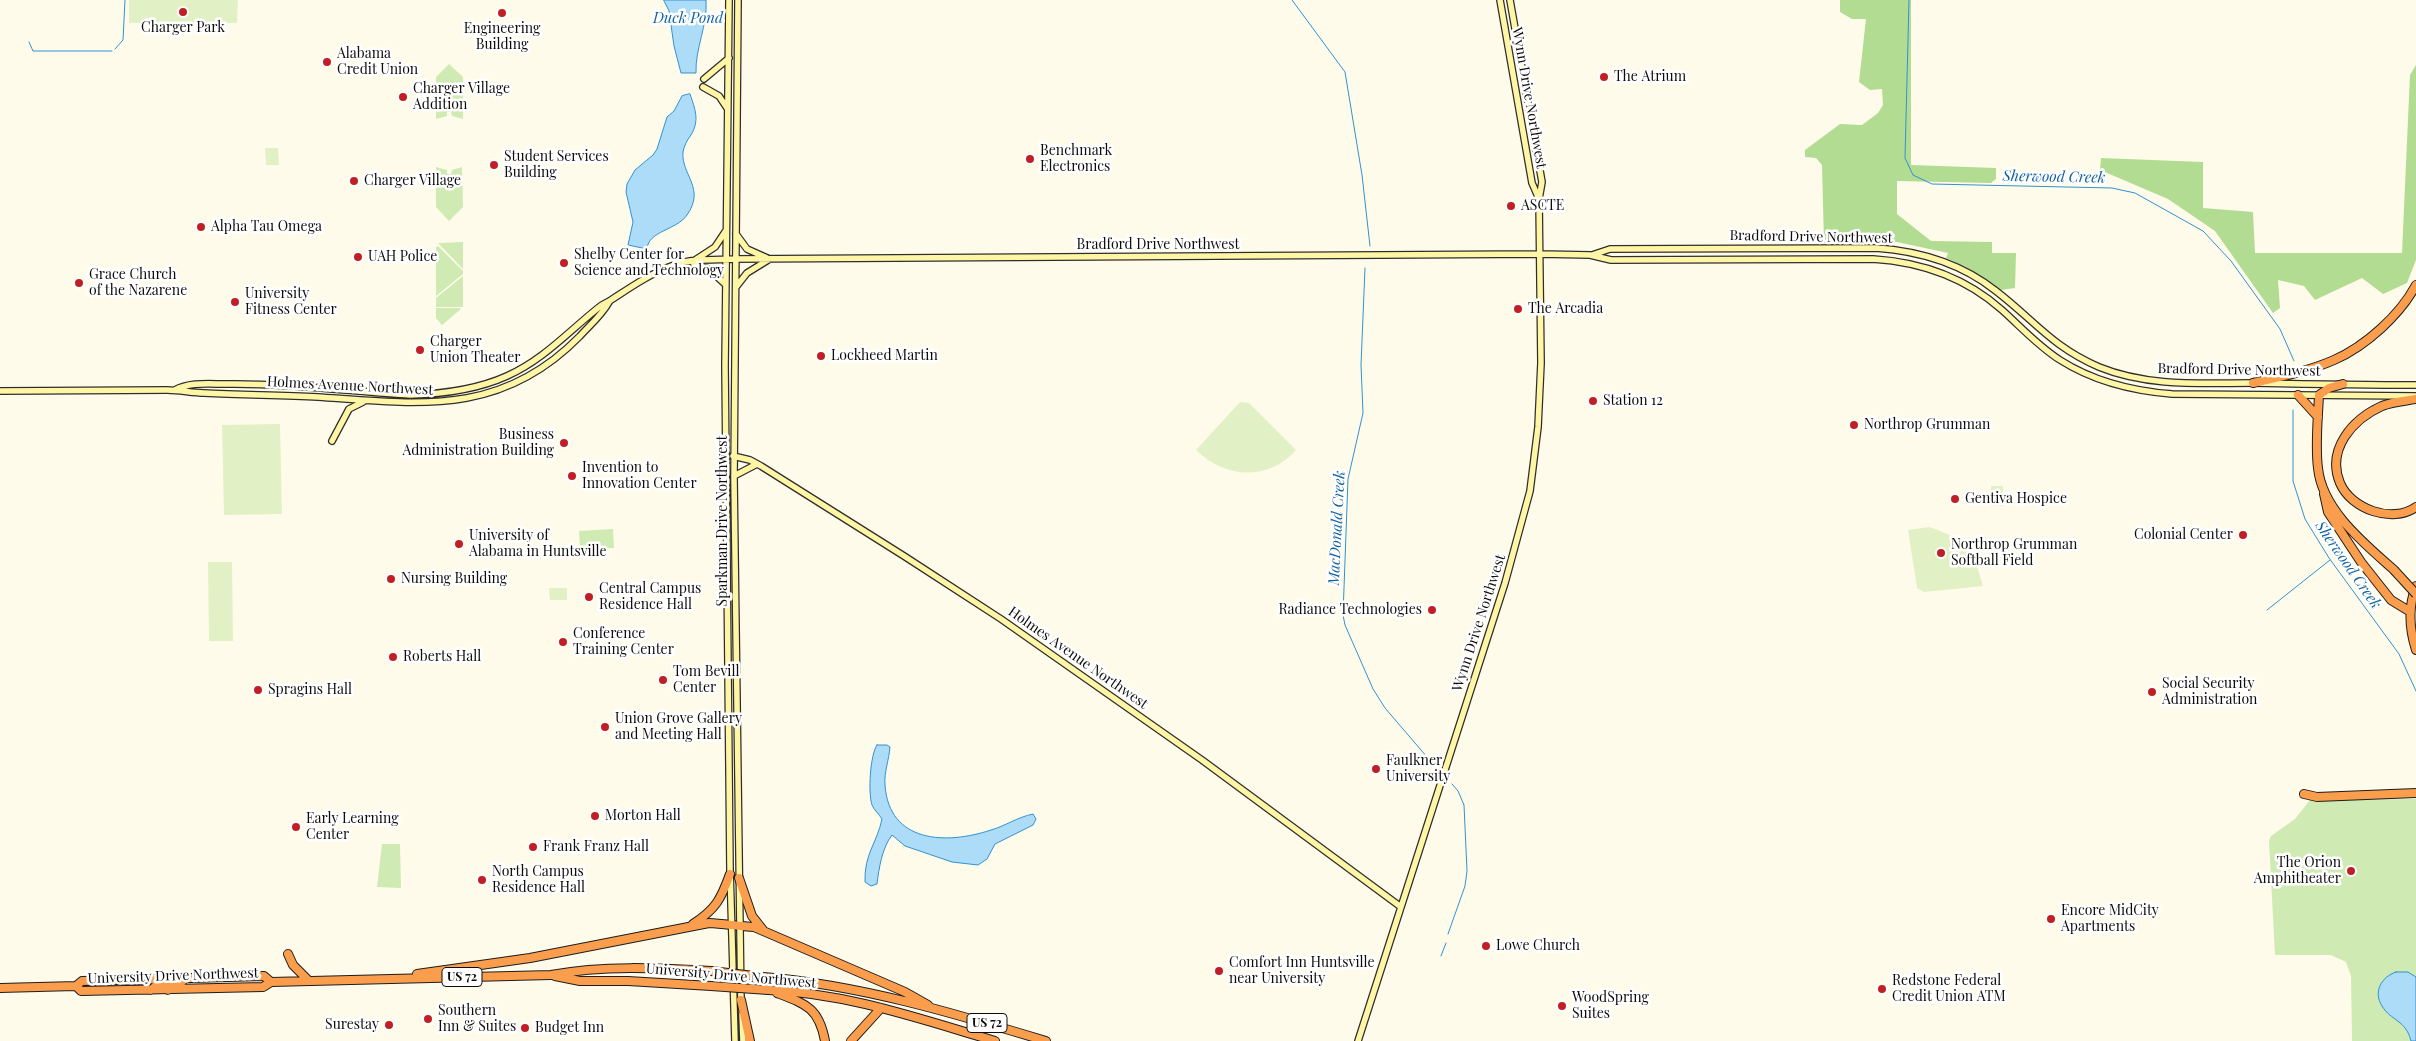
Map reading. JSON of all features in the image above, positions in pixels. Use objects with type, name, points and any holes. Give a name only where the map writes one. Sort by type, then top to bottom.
[{"type":"highway","points":[[2253,383],[2295,374],[2335,360],[2362,343],[2383,325],[2416,285]]},
{"type":"highway","points":[[2343,384],[2329,388],[2319,395],[2318,468],[2328,512],[2360,562],[2391,600],[2409,611]]},
{"type":"highway","points":[[2298,395],[2318,417]]},
{"type":"highway","points":[[2416,398],[2383,405],[2363,417],[2349,429],[2339,447],[2337,463],[2340,482],[2349,495],[2366,509],[2380,513],[2395,514],[2416,507]]},
{"type":"highway","points":[[2322,490],[2342,518],[2416,594]]},
{"type":"highway","points":[[2416,586],[2409,611],[2416,650]]},
{"type":"highway","points":[[2304,794],[2317,797],[2416,793]]},
{"type":"highway","points":[[690,927],[710,913],[722,896],[730,874]]},
{"type":"highway","points":[[739,878],[752,916],[765,932]]},
{"type":"highway","points":[[368,979],[517,960],[709,923],[732,927],[754,927],[905,992],[928,1005]]},
{"type":"highway","points":[[288,954],[293,965],[309,981]]},
{"type":"highway","name":"University Drive Northwest","points":[[76,986],[81,991],[168,990],[263,987],[271,982],[551,975],[579,970],[670,969],[712,971],[799,980],[928,1005],[1046,1041]]},
{"type":"highway","name":"US 72","points":[[604,981],[612,974],[657,973],[670,969]]},
{"type":"highway","name":"University Drive Northwest","points":[[551,975],[580,981],[711,986],[820,996],[881,1008],[995,1041]]},
{"type":"highway","name":"University Drive Northwest","points":[[0,988],[76,986],[82,980],[264,976],[271,982]]},
{"type":"highway","points":[[168,990],[170,985],[180,984],[184,978]]},
{"type":"highway","points":[[151,990],[157,985],[165,983],[166,979]]},
{"type":"highway","points":[[768,990],[803,1003],[812,1010],[820,1019],[825,1041]]},
{"type":"highway","points":[[741,1000],[750,1041]]},
{"type":"highway","points":[[851,1041],[881,1008]]},
{"type":"main road","name":"Sparkman Drive Northwest","points":[[729,0],[725,284],[730,874],[734,1041]]},
{"type":"main road","name":"Sparkman Drive Northwest","points":[[738,0],[734,476],[743,1041]]},
{"type":"main road","name":"Wynn Drive Northwest","points":[[1500,0],[1532,183],[1539,199]]},
{"type":"main road","name":"Wynn Drive Northwest","points":[[1358,1041],[1505,583],[1530,491],[1539,414],[1539,199],[1542,182],[1510,0]]},
{"type":"main road","points":[[704,79],[729,58]]},
{"type":"main road","points":[[703,87],[719,96],[728,109]]},
{"type":"main road","points":[[692,262],[715,247],[725,232]]},
{"type":"main road","points":[[736,234],[747,249],[769,259]]},
{"type":"main road","name":"Bradford Drive Northwest","points":[[1590,255],[1610,249],[1876,248],[1915,253],[1954,266],[1984,282],[2062,348],[2100,368],[2122,375],[2164,382],[2416,385]]},
{"type":"main road","name":"Bradford Drive Northwest","points":[[725,260],[1540,254],[1590,255],[1611,260],[1873,259],[1901,262],[1938,271],[1960,281],[1995,304],[2061,361],[2112,383],[2155,393],[2416,398]]},
{"type":"main road","points":[[736,287],[747,273],[769,259]]},
{"type":"main road","name":"Holmes Avenue Northwest","points":[[175,390],[181,387],[206,384],[250,384],[410,395],[436,394],[470,388],[507,376],[528,365],[554,346],[600,306],[611,301],[633,285],[675,264],[725,260]]},
{"type":"main road","points":[[692,262],[710,270],[725,284]]},
{"type":"main road","name":"Holmes Avenue Northwest","points":[[0,391],[175,390],[183,392],[256,393],[436,404],[478,396],[514,383],[543,367],[570,346],[605,310],[611,301]]},
{"type":"main road","points":[[332,441],[349,408],[367,401]]},
{"type":"main road","name":"Holmes Avenue Northwest","points":[[726,456],[734,456],[757,464],[911,560],[1001,619],[1210,766],[1401,907]]},
{"type":"main road","points":[[734,476],[757,464]]},
{"type":"green space","name":"Charger Park","points":[[129,0],[238,0],[237,23],[129,23]]},
{"type":"green space","points":[[1840,0],[1911,0],[1911,165],[1996,168],[1996,179],[1991,183],[1897,181],[1897,214],[1931,241],[1992,242],[1992,253],[2016,253],[2015,288],[2001,290],[1966,267],[1946,258],[1948,253],[1897,242],[1824,243],[1822,165],[1816,158],[1805,157],[1805,150],[1840,124],[1862,125],[1878,113],[1883,105],[1882,89],[1870,90],[1859,82],[1866,19],[1852,19],[1840,12]]},
{"type":"green space","points":[[449,64],[463,77],[463,119],[452,116],[451,112],[447,112],[447,116],[436,119],[436,77]]},
{"type":"green space","points":[[2416,65],[2416,260],[2407,283],[2383,294],[2362,278],[2315,300],[2304,286],[2278,280],[2280,308],[2273,313],[2215,231],[2168,199],[2100,170],[2101,158],[2203,162],[2203,208],[2253,212],[2255,253],[2402,253],[2410,75]]},
{"type":"green space","points":[[265,148],[278,148],[279,165],[266,165]]},
{"type":"green space","points":[[436,167],[447,170],[447,174],[451,174],[452,170],[462,167],[463,207],[449,221],[436,207]]},
{"type":"green space","points":[[463,242],[463,269],[438,243]]},
{"type":"green space","points":[[438,246],[463,271],[463,274],[436,296],[436,247]]},
{"type":"green space","points":[[463,276],[463,307],[436,307],[436,298]]},
{"type":"green space","points":[[436,308],[461,309],[442,325],[436,318]]},
{"type":"green space","points":[[1240,402],[1249,403],[1296,450],[1285,460],[1272,467],[1246,472],[1233,471],[1220,466],[1196,450]]},
{"type":"green space","points":[[280,424],[282,514],[224,515],[222,425]]},
{"type":"green space","points":[[1991,486],[2003,486],[2004,506],[1991,506]]},
{"type":"green space","name":"Northrop Grumman Softball Field","points":[[1929,527],[1951,536],[1966,548],[1976,564],[1983,586],[1924,592],[1917,588],[1908,530]]},
{"type":"green space","points":[[613,529],[614,548],[580,549],[579,531]]},
{"type":"green space","points":[[208,562],[232,562],[233,641],[209,641]]},
{"type":"green space","points":[[549,588],[567,588],[567,600],[550,600]]},
{"type":"green space","points":[[2416,799],[2416,1041],[2352,1041],[2351,976],[2346,962],[2331,955],[2275,955],[2269,841],[2271,836],[2295,819],[2310,800]]},
{"type":"green space","points":[[382,844],[400,844],[401,888],[377,887]]},
{"type":"water","name":"Duck Pond","points":[[664,0],[706,0],[696,73],[681,73],[674,46],[669,11]]},
{"type":"water","points":[[690,94],[696,119],[694,130],[683,152],[683,160],[694,189],[692,205],[682,220],[652,238],[647,249],[628,245],[633,222],[626,192],[627,184],[635,170],[653,155],[657,149],[667,117],[674,111],[682,96]]},
{"type":"water","points":[[877,745],[887,745],[890,747],[885,780],[889,804],[897,819],[908,829],[923,835],[939,838],[956,837],[974,835],[991,830],[1033,814],[1036,819],[1033,825],[995,844],[987,859],[978,865],[952,862],[905,846],[892,835],[883,852],[877,884],[871,886],[865,882],[865,872],[882,819],[872,805],[870,792],[871,765]]},
{"type":"water","points":[[2396,972],[2408,972],[2416,977],[2416,1041],[2411,1041],[2406,1029],[2386,1011],[2379,1001],[2380,986],[2386,977]]},
{"type":"waterway","points":[[115,49],[123,40],[125,0]]},
{"type":"waterway","name":"MacDonald Creek","points":[[1292,0],[1345,72],[1362,175],[1370,246]]},
{"type":"waterway","name":"Sherwood Creek","points":[[1909,0],[1905,158],[1913,175],[1932,184],[2112,188],[2135,193],[2203,231],[2231,261],[2280,329],[2294,361]]},
{"type":"waterway","points":[[29,42],[33,51],[112,51]]},
{"type":"waterway","name":"MacDonald Creek","points":[[1365,268],[1361,365],[1363,413],[1348,479],[1343,615],[1345,625],[1373,689],[1385,708],[1433,764]]},
{"type":"waterway","name":"Sherwood Creek","points":[[2293,410],[2293,481],[2305,519],[2329,558],[2399,654],[2416,691]]},
{"type":"waterway","points":[[2267,610],[2330,560]]},
{"type":"waterway","name":"MacDonald Creek","points":[[1448,934],[1465,886],[1467,871],[1464,805],[1458,791],[1452,784]]},
{"type":"waterway","name":"MacDonald Creek","points":[[1441,956],[1446,943]]},
{"type":"place","name":"Charger Park","points":[[183,12]]},
{"type":"place","name":"Engineering Building","points":[[502,13]]},
{"type":"place","name":"Alabama Credit Union","points":[[327,62]]},
{"type":"place","name":"The Atrium","points":[[1604,77]]},
{"type":"place","name":"Charger Village Addition","points":[[403,97]]},
{"type":"place","name":"Benchmark Electronics","points":[[1030,159]]},
{"type":"place","name":"Student Services Building","points":[[494,165]]},
{"type":"place","name":"Charger Village","points":[[354,181]]},
{"type":"place","name":"ASCTE","points":[[1511,206]]},
{"type":"place","name":"Alpha Tau Omega","points":[[201,227]]},
{"type":"place","name":"UAH Police","points":[[358,257]]},
{"type":"place","name":"Shelby Center for Science and Technology","points":[[564,263]]},
{"type":"place","name":"Grace Church of the Nazarene","points":[[79,283]]},
{"type":"place","name":"University Fitness Center","points":[[235,302]]},
{"type":"place","name":"The Arcadia","points":[[1518,309]]},
{"type":"place","name":"Charger Union Theater","points":[[420,350]]},
{"type":"place","name":"Lockheed Martin","points":[[821,356]]},
{"type":"place","name":"Station 12","points":[[1593,401]]},
{"type":"place","name":"Northrop Grumman","points":[[1854,425]]},
{"type":"place","name":"Business Administration Building","points":[[564,443]]},
{"type":"place","name":"Invention to Innovation Center","points":[[572,476]]},
{"type":"place","name":"Gentiva Hospice","points":[[1955,499]]},
{"type":"place","name":"Colonial Center","points":[[2243,535]]},
{"type":"place","name":"University of Alabama in Huntsville","points":[[459,544]]},
{"type":"place","name":"Northrop Grumman Softball Field","points":[[1941,553]]},
{"type":"place","name":"Nursing Building","points":[[391,579]]},
{"type":"place","name":"Central Campus Residence Hall","points":[[589,597]]},
{"type":"place","name":"Radiance Technologies","points":[[1432,610]]},
{"type":"place","name":"Conference Training Center","points":[[563,642]]},
{"type":"place","name":"Roberts Hall","points":[[393,657]]},
{"type":"place","name":"Tom Bevill Center","points":[[663,680]]},
{"type":"place","name":"Spragins Hall","points":[[258,690]]},
{"type":"place","name":"Social Security Administration","points":[[2152,692]]},
{"type":"place","name":"Union Grove Gallery and Meeting Hall","points":[[605,727]]},
{"type":"place","name":"Faulkner University","points":[[1376,769]]},
{"type":"place","name":"Morton Hall","points":[[595,816]]},
{"type":"place","name":"Early Learning Center","points":[[296,827]]},
{"type":"place","name":"Frank Franz Hall","points":[[533,847]]},
{"type":"place","name":"The Orion Amphitheater","points":[[2351,871]]},
{"type":"place","name":"North Campus Residence Hall","points":[[482,880]]},
{"type":"place","name":"Encore MidCity Apartments","points":[[2051,919]]},
{"type":"place","name":"Lowe Church","points":[[1486,946]]},
{"type":"place","name":"Comfort Inn Huntsville near University","points":[[1219,971]]},
{"type":"place","name":"Redstone Federal Credit Union ATM","points":[[1882,989]]},
{"type":"place","name":"WoodSpring Suites","points":[[1562,1006]]},
{"type":"place","name":"Southern Inn & Suites","points":[[428,1019]]},
{"type":"place","name":"Surestay","points":[[389,1025]]},
{"type":"place","name":"Budget Inn","points":[[525,1028]]}]
